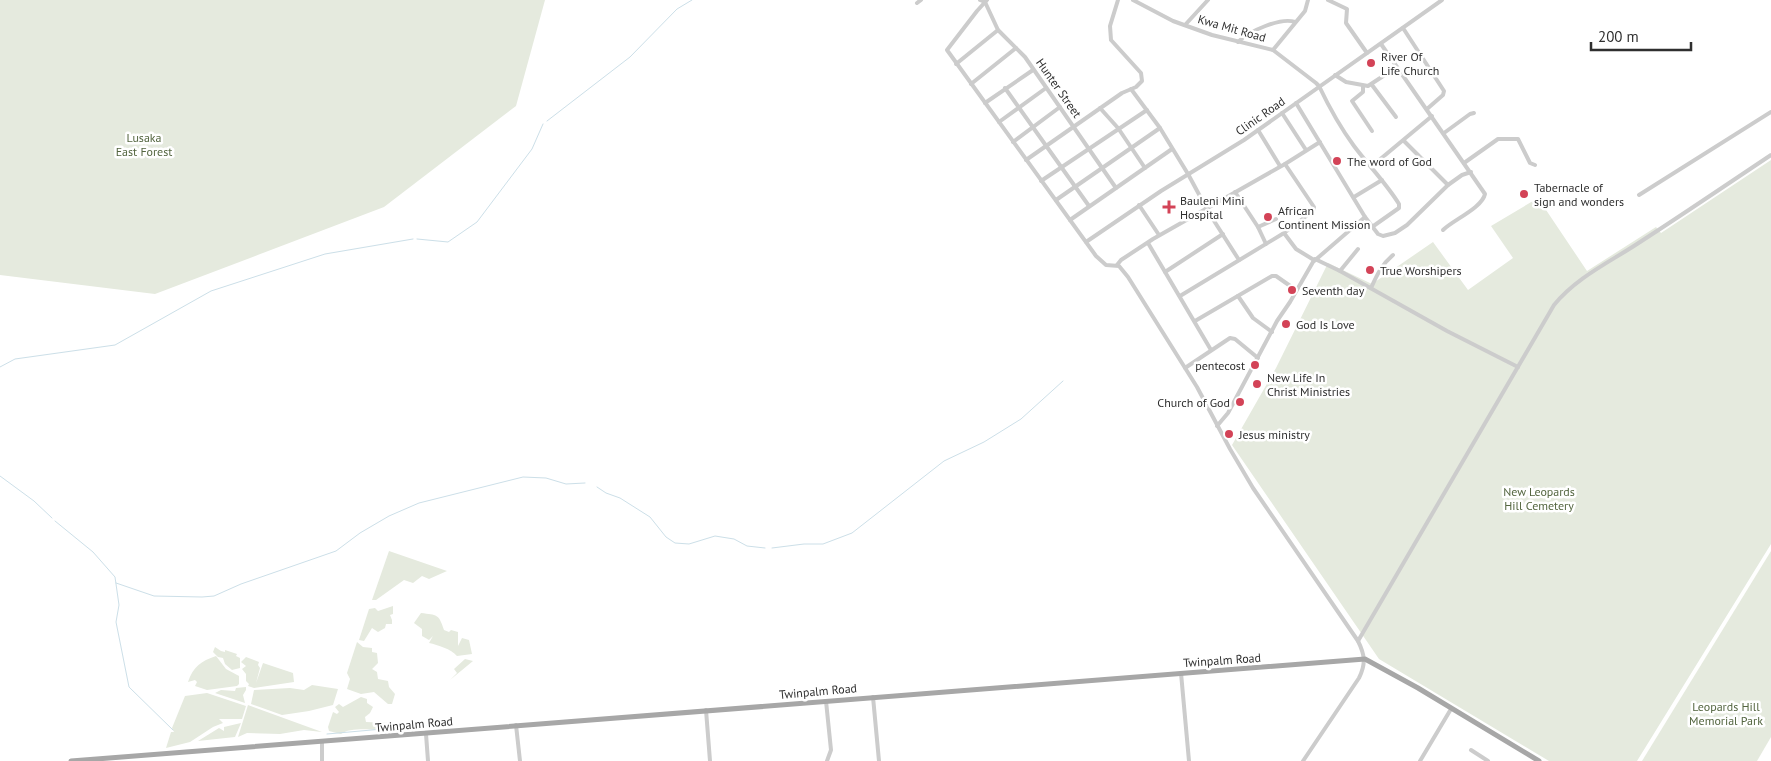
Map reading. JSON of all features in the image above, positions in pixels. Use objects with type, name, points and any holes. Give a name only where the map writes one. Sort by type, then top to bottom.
[{"type":"main road","name":"Twinpalm Road","points":[[71,761],[1365,659]]},
{"type":"main road","points":[[1365,659],[1410,683],[1539,761]]},
{"type":"street","points":[[917,4],[921,0]]},
{"type":"street","points":[[1026,160],[1100,108],[1138,86],[1143,77],[1142,73],[1111,40],[1110,26],[1118,0]]},
{"type":"street","name":"Kwa Mit Road","points":[[1133,0],[1142,2],[1185,25],[1212,35],[1272,50],[1319,86]]},
{"type":"street","points":[[1185,25],[1208,0]]},
{"type":"street","points":[[1272,50],[1305,11],[1308,0]]},
{"type":"street","points":[[1328,0],[1348,9],[1346,23],[1367,53]]},
{"type":"street","name":"Clinic Road","points":[[1086,242],[1258,130],[1442,0]]},
{"type":"street","points":[[984,1],[947,50],[1103,264],[1109,266],[1117,265]]},
{"type":"street","name":"Hunter Street","points":[[984,1],[998,30],[1025,57],[1116,188]]},
{"type":"street","points":[[1238,42],[1248,34],[1278,20],[1295,22]]},
{"type":"street","points":[[1403,28],[1444,91],[1443,95],[1426,109]]},
{"type":"street","points":[[956,64],[998,30]]},
{"type":"street","points":[[1381,44],[1484,192],[1485,197],[1478,204],[1443,230]]},
{"type":"street","points":[[971,84],[1016,48]]},
{"type":"street","points":[[1335,75],[1346,82],[1363,86],[1372,85],[1397,67]]},
{"type":"street","points":[[985,104],[1033,70]]},
{"type":"street","points":[[1372,85],[1396,117]]},
{"type":"street","points":[[1319,86],[1333,114],[1354,146],[1372,166],[1400,206],[1372,227]]},
{"type":"street","points":[[1363,86],[1363,92],[1352,101],[1372,131]]},
{"type":"street","points":[[1005,88],[1089,206]]},
{"type":"street","points":[[999,122],[1020,109],[1046,88]]},
{"type":"street","points":[[1131,89],[1160,128],[1239,260]]},
{"type":"street","points":[[1296,103],[1365,217],[1378,234],[1383,236],[1395,233],[1407,225],[1448,185],[1459,177],[1471,172]]},
{"type":"street","points":[[1013,142],[1060,107]]},
{"type":"street","points":[[1100,108],[1118,128],[1145,168]]},
{"type":"street","points":[[1041,181],[1147,110]]},
{"type":"street","points":[[1639,195],[1771,112]]},
{"type":"street","points":[[1282,113],[1306,150]]},
{"type":"street","points":[[1444,133],[1474,113]]},
{"type":"street","points":[[1372,166],[1432,116]]},
{"type":"street","points":[[1056,200],[1160,128]]},
{"type":"street","points":[[1258,130],[1280,166]]},
{"type":"street","points":[[1464,163],[1498,140],[1518,139],[1530,163],[1535,165]]},
{"type":"street","points":[[1404,141],[1448,185]]},
{"type":"street","points":[[1117,265],[1120,260],[1159,235],[1285,164],[1320,142]]},
{"type":"street","points":[[1070,220],[1172,149]]},
{"type":"street","points":[[1358,641],[1554,305],[1572,286],[1771,155]]},
{"type":"street","points":[[1180,296],[1284,233],[1314,209],[1285,164]]},
{"type":"street","points":[[1354,197],[1382,180]]},
{"type":"street","points":[[1235,192],[1266,244]]},
{"type":"street","points":[[1139,206],[1159,235]]},
{"type":"street","points":[[1217,426],[1228,413],[1314,260],[1365,217]]},
{"type":"street","points":[[1258,228],[1276,219]]},
{"type":"street","points":[[1284,233],[1296,250],[1340,271],[1447,331],[1518,367]]},
{"type":"street","points":[[1165,272],[1224,234]]},
{"type":"street","points":[[1148,243],[1211,350]]},
{"type":"street","points":[[1340,271],[1358,249]]},
{"type":"street","points":[[1371,288],[1383,265],[1393,255]]},
{"type":"street","points":[[1117,265],[1128,277],[1185,368],[1265,506],[1358,641],[1365,659],[1365,665],[1359,678],[1303,761]]},
{"type":"street","points":[[1195,322],[1274,276],[1296,290]]},
{"type":"street","points":[[1238,296],[1253,318],[1272,332]]},
{"type":"street","points":[[1185,368],[1227,339],[1232,338],[1258,358]]},
{"type":"street","points":[[1181,673],[1189,761]]},
{"type":"street","points":[[873,697],[879,761]]},
{"type":"street","points":[[826,701],[831,750],[827,761]]},
{"type":"street","points":[[1420,761],[1451,709]]},
{"type":"street","points":[[706,710],[710,761]]},
{"type":"street","points":[[516,725],[520,761]]},
{"type":"street","points":[[426,734],[428,761]]},
{"type":"street","points":[[322,741],[322,761]]},
{"type":"street","points":[[1472,750],[1488,761]]},
{"type":"green space","name":"Lusaka East Forest","points":[[0,0],[545,0],[516,106],[384,207],[155,294],[0,275]]},
{"type":"green space","name":"New Leopards Hill Cemetery","points":[[1771,160],[1771,544],[1637,761],[1549,761],[1379,659],[1232,445],[1276,368],[1328,263],[1372,284],[1433,242],[1468,290],[1513,258],[1491,226],[1538,198],[1587,271],[1656,227],[1661,233]]},
{"type":"green space","points":[[389,551],[447,571],[429,579],[422,576],[413,583],[404,580],[376,600],[372,600]]},
{"type":"green space","name":"Leopards Hill Memorial Park","points":[[1771,551],[1771,737],[1757,761],[1642,761]]},
{"type":"green space","points":[[393,606],[393,614],[390,615],[392,624],[386,624],[385,628],[378,632],[372,628],[364,641],[359,640],[369,609],[375,608],[378,611]]},
{"type":"green space","points":[[421,613],[437,616],[444,630],[458,632],[458,646],[462,638],[469,640],[472,654],[457,656],[448,649],[429,643],[433,636],[429,640],[422,636],[422,629],[414,623]]},
{"type":"green space","points":[[357,642],[363,647],[372,648],[372,652],[377,653],[378,663],[372,669],[377,672],[378,679],[388,681],[389,687],[395,694],[392,704],[388,704],[374,692],[361,694],[347,689],[350,679],[347,673]]},
{"type":"green space","points":[[215,647],[221,651],[225,652],[225,650],[237,654],[236,656],[240,658],[240,668],[232,670],[225,664],[223,658],[218,657],[213,652]]},
{"type":"green space","points":[[216,656],[226,669],[239,676],[239,684],[237,686],[207,690],[195,686],[197,682],[195,680],[188,682],[192,672],[198,665]]},
{"type":"green space","points":[[246,657],[259,662],[260,668],[256,683],[263,663],[293,673],[294,682],[254,688],[248,686],[246,674],[242,669],[246,666],[241,662]]},
{"type":"green space","points":[[465,659],[473,661],[450,680],[457,673],[454,669]]},
{"type":"green space","points":[[312,685],[338,689],[333,705],[282,715],[251,704],[254,690],[290,688],[304,690]]},
{"type":"green space","points":[[246,687],[243,695],[245,703],[215,693],[221,690],[235,691],[236,688]]},
{"type":"green space","points":[[207,693],[246,706],[242,719],[219,719],[223,723],[213,727],[190,742],[166,748],[171,732],[174,732],[172,728],[185,696]]},
{"type":"green space","points":[[361,697],[367,699],[367,703],[373,707],[365,717],[366,722],[390,723],[393,727],[380,730],[353,730],[341,734],[329,731],[328,727],[333,712],[337,714],[339,712],[335,707],[339,704],[343,707]]},
{"type":"green space","points":[[248,705],[322,732],[304,730],[280,734],[247,733],[238,737]]},
{"type":"green space","points":[[241,723],[235,737],[198,741],[219,728],[224,731],[224,727]]},
{"type":"waterway","points":[[547,121],[630,57],[677,9],[692,0]]},
{"type":"waterway","points":[[417,239],[448,242],[477,222],[532,149],[543,124]]},
{"type":"waterway","points":[[0,367],[15,359],[115,345],[211,291],[325,254],[413,239]]},
{"type":"waterway","points":[[772,548],[823,544],[852,533],[944,461],[984,442],[1021,419],[1063,381]]},
{"type":"waterway","points":[[0,476],[34,501],[52,518]]},
{"type":"waterway","points":[[116,583],[154,596],[214,596],[241,584],[336,551],[360,533],[389,516],[419,503],[523,477],[546,478],[566,484],[585,483]]},
{"type":"waterway","points":[[597,487],[606,493],[620,498],[650,517],[666,537],[675,543],[689,544],[715,536],[734,539],[747,546],[765,548]]},
{"type":"waterway","points":[[55,521],[93,552],[115,577],[119,605],[116,622],[129,687],[173,730]]},
{"type":"waterway","points":[[396,728],[429,725],[433,726],[434,729]]},
{"type":"waterway","points":[[327,734],[394,728]]},
{"type":"place","name":"River Of Life Church","points":[[1371,63]]},
{"type":"place","name":"The word of God","points":[[1337,161]]},
{"type":"place","name":"Tabernacle of sign and wonders","points":[[1524,194]]},
{"type":"place","name":"Bauleni Mini Hospital","points":[[1169,207]]},
{"type":"place","name":"African Continent Mission","points":[[1268,217]]},
{"type":"place","name":"True Worshipers","points":[[1370,270]]},
{"type":"place","name":"Seventh day","points":[[1292,290]]},
{"type":"place","name":"God Is Love","points":[[1286,324]]},
{"type":"place","name":"pentecost","points":[[1255,365]]},
{"type":"place","name":"New Life In Christ Ministries","points":[[1257,384]]},
{"type":"place","name":"Church of God","points":[[1240,402]]},
{"type":"place","name":"Jesus ministry","points":[[1229,434]]}]
